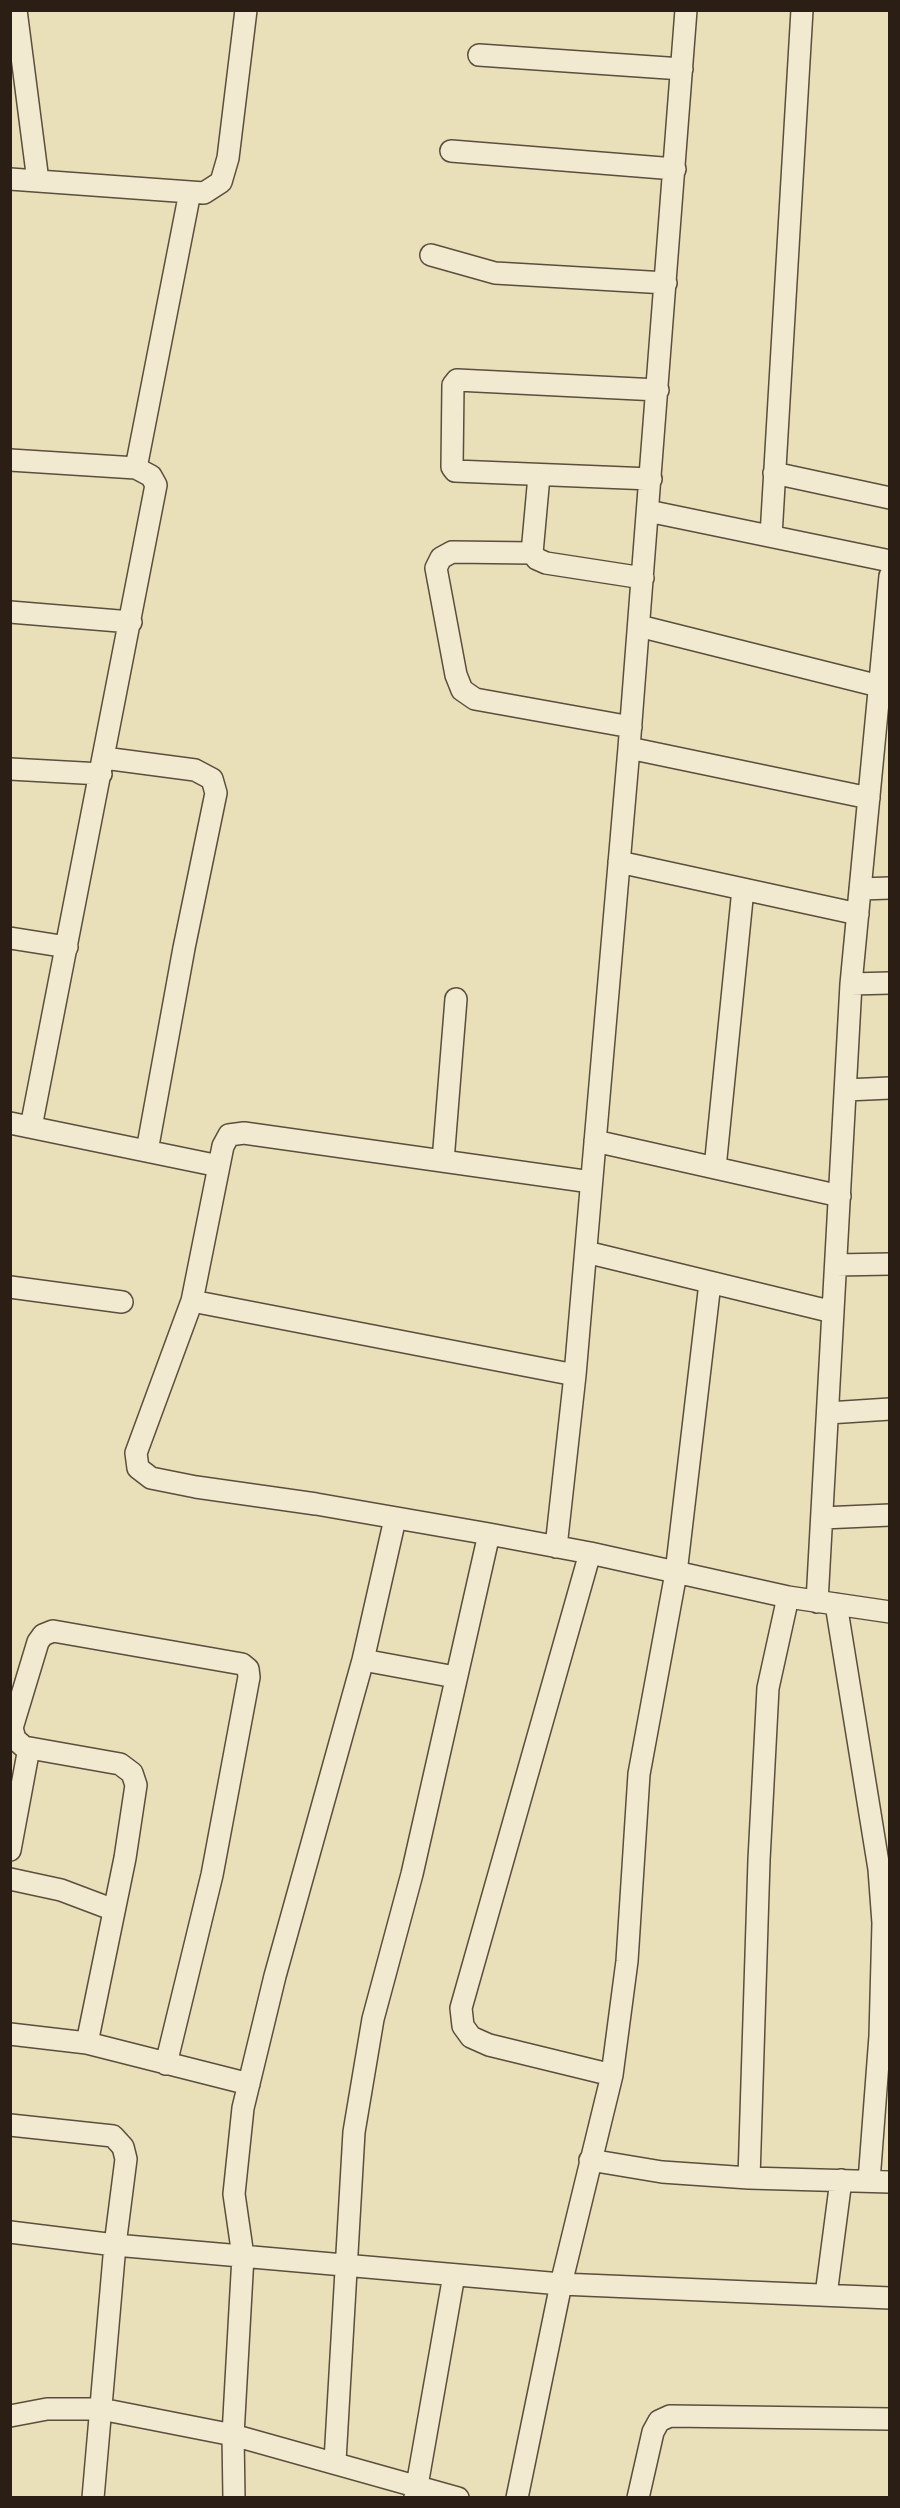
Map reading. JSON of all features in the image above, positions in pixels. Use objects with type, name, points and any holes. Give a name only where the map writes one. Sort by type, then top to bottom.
[{"type":"street","points":[[16,10],[38,181]]},
{"type":"street","points":[[10,179],[204,194],[221,182],[228,158],[246,10]]},
{"type":"street","points":[[556,1547],[575,1375],[630,738],[686,10]]},
{"type":"street","points":[[771,536],[802,10]]},
{"type":"street","points":[[479,55],[682,69]]},
{"type":"street","points":[[451,151],[675,169]]},
{"type":"street","points":[[136,468],[190,192]]},
{"type":"street","points":[[431,255],[495,273],[666,283]]},
{"type":"street","points":[[651,479],[455,471],[452,467],[455,382],[457,380],[658,390]]},
{"type":"street","points":[[10,460],[136,468],[151,476],[156,485],[67,947],[21,1125],[212,1165]]},
{"type":"street","points":[[774,472],[890,498]]},
{"type":"street","points":[[539,476],[532,553],[537,559],[546,563],[643,578]]},
{"type":"street","points":[[648,511],[890,561]]},
{"type":"street","points":[[532,553],[452,552],[441,558],[436,568],[456,675],[462,690],[475,699],[868,798]]},
{"type":"street","points":[[590,2160],[662,2172],[749,2178],[879,2181],[883,1984],[879,1869],[827,1603],[822,1518],[851,984],[868,798],[881,756],[879,686],[890,576]]},
{"type":"street","points":[[10,612],[131,622]]},
{"type":"street","points":[[639,626],[879,686]]},
{"type":"street","points":[[10,769],[102,766],[195,770],[212,779],[216,793],[184,948],[157,1153]]},
{"type":"street","points":[[619,862],[858,914]]},
{"type":"street","points":[[860,889],[890,888]]},
{"type":"street","points":[[715,1168],[743,889]]},
{"type":"street","points":[[10,938],[67,947]]},
{"type":"street","points":[[851,984],[890,983]]},
{"type":"street","points":[[443,1161],[456,999]]},
{"type":"street","points":[[846,1090],[890,1089]]},
{"type":"street","points":[[591,1182],[244,1133],[230,1135],[212,1165],[192,1301],[135,1453],[138,1468],[151,1478],[196,1487],[316,1504],[395,1520],[489,1534],[590,1553],[788,1598],[890,1612]]},
{"type":"street","points":[[595,1141],[840,1196]]},
{"type":"street","points":[[586,1252],[833,1312]]},
{"type":"street","points":[[836,1265],[890,1264]]},
{"type":"street","points":[[517,2498],[561,2284],[612,2075],[627,1961],[639,1774],[676,1572],[710,1283]]},
{"type":"street","points":[[10,1287],[122,1302]]},
{"type":"street","points":[[192,1301],[575,1375]]},
{"type":"street","points":[[828,1413],[890,1409]]},
{"type":"street","points":[[822,1518],[890,1515]]},
{"type":"street","points":[[234,2498],[233,2435],[243,2256],[234,2194],[243,2108],[275,1976],[363,1660],[395,1520]]},
{"type":"street","points":[[335,2461],[354,2132],[373,2019],[412,1874],[489,1534]]},
{"type":"street","points":[[590,1553],[461,2008],[462,2026],[471,2037],[489,2045],[612,2075]]},
{"type":"street","points":[[749,2178],[759,1860],[768,1688],[788,1598]]},
{"type":"street","points":[[87,2043],[125,1858],[136,1785],[132,1773],[120,1764],[24,1747],[15,1739],[12,1728],[38,1642],[44,1635],[53,1631],[242,1664],[248,1669],[249,1677],[212,1875],[166,2064]]},
{"type":"street","points":[[363,1660],[455,1677]]},
{"type":"street","points":[[10,1850],[29,1748]]},
{"type":"street","points":[[10,1878],[62,1890],[114,1911]]},
{"type":"street","points":[[10,2034],[87,2043],[249,2084]]},
{"type":"street","points":[[10,2125],[113,2136],[123,2147],[126,2159],[115,2245],[93,2498]]},
{"type":"street","points":[[826,2295],[841,2180]]},
{"type":"street","points":[[10,2232],[115,2245],[561,2284],[890,2298]]},
{"type":"street","points":[[416,2491],[454,2275]]},
{"type":"street","points":[[10,2416],[47,2409],[101,2409],[233,2435],[335,2461],[416,2491],[458,2498]]},
{"type":"street","points":[[638,2498],[653,2432],[659,2421],[670,2416],[890,2419]]}]
